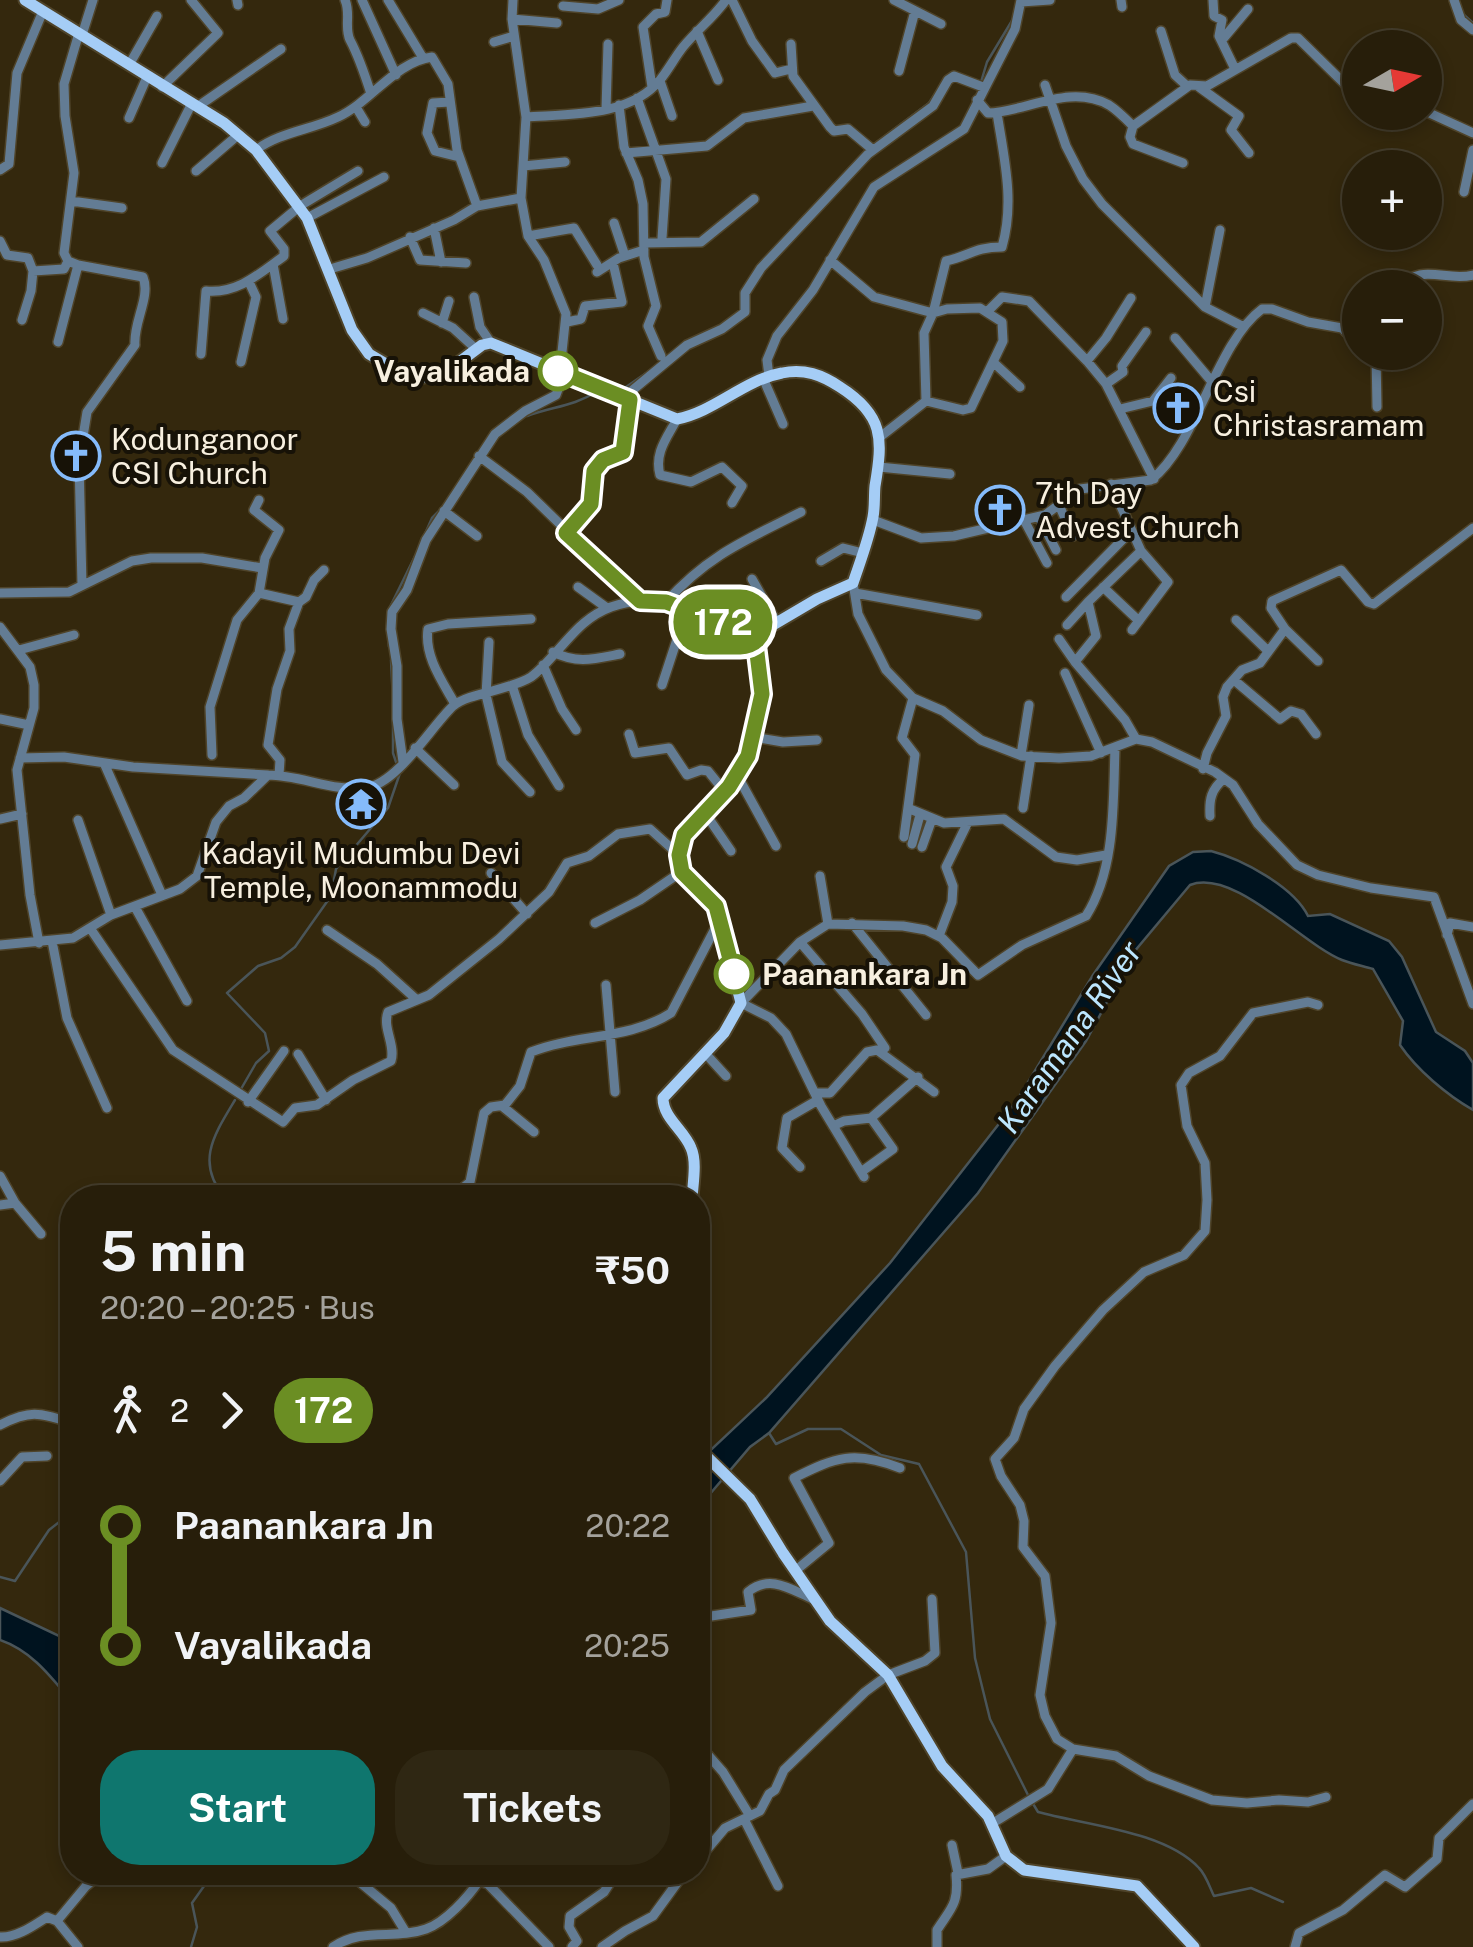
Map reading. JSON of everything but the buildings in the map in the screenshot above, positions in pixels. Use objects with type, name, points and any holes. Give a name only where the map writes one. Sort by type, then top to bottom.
[{"type":"main road","points":[[25,0],[44,7],[256,150],[303,212],[361,344],[394,370],[408,376],[434,376],[458,366],[476,349],[491,343],[677,419],[692,416],[766,377],[786,372],[820,375],[868,410],[880,437],[879,467],[873,520],[854,588],[760,632],[756,645],[762,694],[753,738],[738,776],[684,835],[679,855],[682,872],[716,906],[741,1003],[732,1022],[663,1102],[690,1144],[694,1156],[693,1185]]},
{"type":"main road","points":[[710,1460],[750,1499],[830,1621],[888,1675],[942,1766],[993,1822],[1006,1856],[1024,1870],[1137,1886],[1194,1947]]},
{"type":"street","points":[[58,342],[73,263],[64,242],[74,173],[64,84],[93,0]]},
{"type":"street","points":[[162,86],[218,33],[191,0]]},
{"type":"street","points":[[345,0],[350,15],[348,34],[371,94]]},
{"type":"street","points":[[362,0],[396,75]]},
{"type":"street","points":[[388,0],[423,58]]},
{"type":"street","points":[[403,762],[392,612],[407,590],[426,540],[479,456],[510,421],[556,396],[562,372],[567,322],[551,274],[528,236],[521,198],[526,117],[512,19],[513,0]]},
{"type":"street","points":[[564,6],[598,9],[619,0]]},
{"type":"street","points":[[667,0],[666,12],[656,14],[643,27],[656,84],[672,116]]},
{"type":"street","points":[[526,117],[583,114],[637,98],[656,84],[697,31],[729,0],[775,73],[791,69]]},
{"type":"street","points":[[894,0],[941,24]]},
{"type":"street","points":[[899,71],[917,12],[926,0]]},
{"type":"street","points":[[783,424],[766,377],[766,360],[777,336],[813,290],[874,187],[964,129],[1016,29],[1021,1],[1050,0]]},
{"type":"street","points":[[1213,0],[1214,16],[1222,20],[1219,36],[1235,69]]},
{"type":"street","points":[[1454,0],[1461,20],[1473,30]]},
{"type":"street","points":[[0,170],[8,166],[17,73],[44,7]]},
{"type":"street","points":[[1222,40],[1248,10]]},
{"type":"street","points":[[129,65],[158,16]]},
{"type":"street","points":[[512,19],[557,23]]},
{"type":"street","points":[[697,31],[718,80]]},
{"type":"street","points":[[1161,31],[1175,75],[1187,86]]},
{"type":"street","points":[[494,42],[514,36]]},
{"type":"street","points":[[1199,87],[1295,37],[1342,82]]},
{"type":"street","points":[[606,108],[608,44]]},
{"type":"street","points":[[791,44],[791,69],[814,106],[834,131],[848,130],[871,148]]},
{"type":"street","points":[[162,163],[194,105],[281,49]]},
{"type":"street","points":[[256,150],[268,142],[337,118],[396,75],[423,58],[432,57],[448,84],[459,157],[477,206]]},
{"type":"street","points":[[566,533],[591,504],[594,471],[603,460],[623,452],[626,399],[687,345],[722,329],[745,312],[746,292],[761,268],[871,148],[932,106],[948,80],[954,76],[983,88]]},
{"type":"street","points":[[129,118],[147,78]]},
{"type":"street","points":[[1183,163],[1134,145],[1130,137],[1134,126],[1192,84],[1239,116],[1231,130],[1248,153]]},
{"type":"street","points":[[1045,85],[1066,146],[1083,179],[1123,228],[1205,307],[1244,328]]},
{"type":"street","points":[[637,98],[666,179],[662,238]]},
{"type":"street","points":[[977,100],[988,113],[997,113],[1050,98],[1091,99],[1108,104],[1134,126]]},
{"type":"street","points":[[450,102],[433,103],[427,133],[435,151],[459,157]]},
{"type":"street","points":[[619,105],[626,153],[642,190],[644,246],[656,306],[648,326],[661,356]]},
{"type":"street","points":[[626,153],[707,146],[744,118],[814,106]]},
{"type":"street","points":[[356,107],[365,122]]},
{"type":"street","points":[[926,401],[924,333],[946,261],[974,249],[1002,247],[1010,204],[997,113]]},
{"type":"street","points":[[1442,119],[1473,134]]},
{"type":"street","points":[[196,171],[238,135]]},
{"type":"street","points":[[1464,192],[1473,150]]},
{"type":"street","points":[[523,166],[565,162]]},
{"type":"street","points":[[303,212],[358,170]]},
{"type":"street","points":[[201,354],[206,292],[249,282],[286,253],[270,231],[303,212],[384,178]]},
{"type":"street","points":[[330,270],[367,258],[477,206],[521,198]]},
{"type":"street","points":[[528,236],[574,228],[597,269],[644,246],[700,242],[754,199]]},
{"type":"street","points":[[70,202],[122,208]]},
{"type":"street","points":[[614,223],[626,256]]},
{"type":"street","points":[[434,228],[441,262]]},
{"type":"street","points":[[1205,307],[1220,230]]},
{"type":"street","points":[[410,238],[420,260],[466,263]]},
{"type":"street","points":[[0,241],[8,255],[28,258],[33,271],[32,291],[22,320]]},
{"type":"street","points":[[830,260],[874,298],[933,313],[980,308],[1002,322],[1004,330],[993,362],[971,408],[963,410],[926,401]]},
{"type":"street","points":[[567,322],[581,319],[585,306],[622,302],[613,284],[613,262]]},
{"type":"street","points":[[33,271],[64,269],[73,263],[143,277],[146,287],[134,330],[135,345],[87,412],[79,461],[82,585]]},
{"type":"street","points":[[273,264],[283,318]]},
{"type":"street","points":[[1442,274],[1459,278],[1473,275]]},
{"type":"street","points":[[241,362],[256,296],[249,282]]},
{"type":"street","points":[[474,297],[480,327],[491,343]]},
{"type":"street","points":[[987,312],[1002,297],[1029,301],[1106,384],[1154,479]]},
{"type":"street","points":[[1087,361],[1132,298]]},
{"type":"street","points":[[442,322],[449,301]]},
{"type":"street","points":[[873,520],[921,538],[954,536],[1039,517],[1080,490],[1154,479],[1258,311],[1269,308],[1308,322],[1342,328]]},
{"type":"street","points":[[422,312],[442,322],[476,349]]},
{"type":"street","points":[[1106,384],[1122,372],[1122,366],[1146,332]]},
{"type":"street","points":[[1175,338],[1213,383]]},
{"type":"street","points":[[993,362],[1020,386]]},
{"type":"street","points":[[1377,370],[1378,407]]},
{"type":"street","points":[[1120,409],[1152,401],[1171,378]]},
{"type":"street","points":[[880,437],[926,401]]},
{"type":"street","points":[[677,419],[660,448],[660,475],[691,482],[722,467],[742,486],[732,503]]},
{"type":"street","points":[[479,456],[527,492],[640,601]]},
{"type":"street","points":[[879,467],[950,474]]},
{"type":"street","points":[[1103,588],[1135,625],[1168,584],[1141,551],[1111,484]]},
{"type":"street","points":[[212,755],[210,707],[237,620],[259,593],[262,568],[280,529],[254,510],[260,500]]},
{"type":"street","points":[[1059,505],[1073,536]]},
{"type":"street","points":[[444,511],[477,536]]},
{"type":"street","points":[[666,602],[720,552],[800,512]]},
{"type":"street","points":[[1039,517],[1056,550]]},
{"type":"street","points":[[1024,520],[1048,563]]},
{"type":"street","points":[[1318,661],[1285,629],[1270,608],[1272,602],[1341,570],[1374,604],[1473,528]]},
{"type":"street","points":[[1066,598],[1131,532]]},
{"type":"street","points":[[822,561],[843,548],[863,553]]},
{"type":"street","points":[[1067,625],[1141,551]]},
{"type":"street","points":[[0,593],[69,592],[132,560],[151,558],[202,558],[262,568]]},
{"type":"street","points":[[0,945],[73,938],[111,915],[180,889],[196,876],[216,822],[229,806],[274,775],[280,760],[268,745],[277,689],[290,651],[288,632],[299,602],[306,598],[314,580],[324,570]]},
{"type":"street","points":[[752,579],[777,623]]},
{"type":"street","points":[[578,587],[607,608]]},
{"type":"street","points":[[977,614],[854,588],[858,614],[886,670],[913,698],[943,711],[981,740],[1026,756],[1083,757],[1136,739],[1152,742],[1224,779],[1258,824],[1297,865],[1371,888],[1432,896],[1438,903],[1446,938],[1473,1004]]},
{"type":"street","points":[[259,593],[299,602]]},
{"type":"street","points":[[20,758],[64,757],[274,775],[366,788],[384,782],[455,704],[532,676],[584,623],[607,608],[640,601],[666,602],[748,632],[760,632]]},
{"type":"street","points":[[1075,662],[1096,636],[1088,602]]},
{"type":"street","points":[[662,685],[687,609]]},
{"type":"street","points":[[455,704],[435,669],[426,642],[430,627],[531,620]]},
{"type":"street","points":[[1236,620],[1268,651]]},
{"type":"street","points":[[0,627],[30,668],[34,685],[35,701],[17,770],[39,943]]},
{"type":"street","points":[[1203,769],[1207,752],[1226,716],[1223,697],[1247,667],[1260,663],[1285,629]]},
{"type":"street","points":[[19,650],[74,635]]},
{"type":"street","points":[[1059,638],[1136,739]]},
{"type":"street","points":[[489,642],[486,695],[502,762],[530,792]]},
{"type":"street","points":[[553,652],[570,660],[586,661],[620,654]]},
{"type":"street","points":[[543,665],[576,730]]},
{"type":"street","points":[[1065,674],[1101,753]]},
{"type":"street","points":[[1234,680],[1280,719],[1291,711],[1301,714],[1316,734]]},
{"type":"street","points":[[512,685],[528,735],[559,786]]},
{"type":"street","points":[[912,843],[910,809],[915,756],[902,738],[913,698]]},
{"type":"street","points":[[1024,808],[1029,705]]},
{"type":"street","points":[[0,718],[29,724]]},
{"type":"street","points":[[628,734],[635,753],[668,748],[687,775],[708,771],[725,792]]},
{"type":"street","points":[[753,738],[783,742],[817,740]]},
{"type":"street","points":[[415,748],[454,786]]},
{"type":"street","points":[[872,1118],[893,1149],[863,1174],[816,1096],[786,1034],[771,1018],[741,1003],[800,942],[828,924],[903,926],[939,936],[978,975],[1022,944],[1086,916],[1100,885],[1106,855],[1113,807],[1114,748]]},
{"type":"street","points":[[104,762],[162,895]]},
{"type":"street","points":[[738,776],[776,846]]},
{"type":"street","points":[[1210,816],[1210,796],[1224,779]]},
{"type":"street","points":[[910,809],[944,823],[1004,818],[1056,856],[1077,860],[1106,855]]},
{"type":"street","points":[[705,813],[731,852]]},
{"type":"street","points":[[0,819],[22,814]]},
{"type":"street","points":[[912,843],[920,814]]},
{"type":"street","points":[[912,843],[932,819]]},
{"type":"street","points":[[78,820],[111,915]]},
{"type":"street","points":[[939,936],[952,902],[946,867],[968,822]]},
{"type":"street","points":[[90,928],[173,1050],[282,1122],[295,1108],[326,1100],[353,1080],[391,1061],[386,1016],[391,1010],[429,995],[500,940],[549,892],[566,863],[589,856],[618,834],[650,830],[679,855]]},
{"type":"street","points":[[595,923],[682,872]]},
{"type":"street","points":[[491,873],[526,914]]},
{"type":"street","points":[[820,876],[828,924]]},
{"type":"street","points":[[134,907],[187,1000]]},
{"type":"street","points":[[466,1185],[484,1113],[502,1106],[520,1086],[529,1055],[534,1050],[610,1036],[674,1012],[720,918]]},
{"type":"street","points":[[852,923],[926,1015]]},
{"type":"street","points":[[1446,938],[1450,924],[1473,928]]},
{"type":"street","points":[[328,930],[377,964],[416,1000]]},
{"type":"street","points":[[52,941],[66,1018],[107,1108]]},
{"type":"street","points":[[800,942],[862,1014],[885,1048]]},
{"type":"street","points":[[606,985],[615,1092]]},
{"type":"street","points":[[1318,1005],[1308,1002],[1252,1012],[1220,1056],[1189,1072],[1181,1085],[1187,1126],[1204,1163],[1204,1231],[1184,1255],[1144,1272],[1102,1310],[1044,1380],[1024,1409],[1014,1438],[996,1459],[1001,1476],[1020,1505],[1023,1547],[1045,1576],[1050,1623],[1040,1695],[1058,1740],[1072,1748],[1116,1756],[1149,1776],[1212,1800],[1308,1802],[1326,1797]]},
{"type":"street","points":[[800,1168],[782,1148],[787,1118],[816,1096],[830,1093],[867,1052],[877,1050],[934,1092]]},
{"type":"street","points":[[248,1102],[284,1051]]},
{"type":"street","points":[[705,1053],[726,1076]]},
{"type":"street","points":[[298,1054],[326,1100]]},
{"type":"street","points":[[833,1126],[872,1118],[918,1077]]},
{"type":"street","points":[[502,1106],[534,1132]]},
{"type":"street","points":[[0,1176],[15,1203],[41,1234]]},
{"type":"street","points":[[0,1205],[15,1203]]},
{"type":"street","points":[[0,1425],[23,1413],[60,1419]]},
{"type":"street","points":[[0,1481],[22,1456],[47,1456]]},
{"type":"street","points":[[794,1571],[829,1543],[794,1478],[842,1456],[900,1468]]},
{"type":"street","points":[[710,1616],[751,1610],[748,1592],[765,1582],[778,1583],[813,1599]]},
{"type":"street","points":[[710,1846],[725,1828],[760,1811],[776,1790],[784,1770],[850,1706],[888,1675],[925,1661],[935,1652],[932,1599]]},
{"type":"street","points":[[993,1822],[1048,1790],[1072,1748]]},
{"type":"street","points":[[710,1757],[724,1772],[778,1886]]},
{"type":"street","points":[[1295,1947],[1299,1933],[1344,1910],[1386,1876],[1405,1887],[1437,1859],[1439,1838],[1473,1804]]},
{"type":"street","points":[[938,1947],[937,1930],[956,1903],[958,1873],[952,1845]]},
{"type":"street","points":[[958,1873],[988,1869],[1006,1856]]},
{"type":"street","points":[[57,1921],[87,1885]]},
{"type":"street","points":[[364,1885],[391,1908],[406,1931]]},
{"type":"street","points":[[333,1947],[348,1937],[428,1929],[468,1898],[476,1885]]},
{"type":"street","points":[[489,1885],[549,1947]]},
{"type":"street","points":[[572,1947],[577,1941],[569,1927],[570,1916],[609,1885]]},
{"type":"street","points":[[602,1947],[624,1930],[654,1916],[676,1885]]},
{"type":"street","points":[[4,1940],[47,1918],[57,1921],[78,1947]]},
{"type":"water","name":"Karamana River","points":[[1211,851],[1237,860],[1279,885],[1308,916],[1330,914],[1389,941],[1402,957],[1436,1032],[1465,1051],[1473,1063],[1473,1110],[1433,1081],[1400,1045],[1403,1021],[1373,969],[1326,951],[1227,887],[1190,885],[1134,952],[1086,1041],[978,1193],[769,1433],[750,1447],[710,1494],[710,1451],[766,1398],[890,1263],[1016,1102],[1093,975],[1169,866],[1193,852]]},
{"type":"water","points":[[0,1608],[60,1636],[60,1688],[31,1658],[0,1640]]},
{"type":"waterway","points":[[1463,14],[1473,23]]},
{"type":"waterway","points":[[981,82],[987,62],[1013,19]]},
{"type":"waterway","points":[[954,72],[973,79]]},
{"type":"waterway","points":[[877,142],[929,103],[947,76]]},
{"type":"waterway","points":[[804,216],[853,164]]},
{"type":"waterway","points":[[626,387],[649,371]]},
{"type":"waterway","points":[[527,416],[598,391]]},
{"type":"waterway","points":[[424,536],[441,509]]},
{"type":"waterway","points":[[390,607],[417,552]]},
{"type":"waterway","points":[[387,625],[389,647]]},
{"type":"waterway","points":[[391,660],[393,702]]},
{"type":"waterway","points":[[393,720],[396,762]]},
{"type":"waterway","points":[[241,1089],[256,1063],[269,1051],[265,1033],[227,993],[258,966],[281,958],[295,947],[331,896],[336,869],[388,808],[400,773]]},
{"type":"waterway","points":[[216,1185],[209,1160],[211,1149],[235,1100]]},
{"type":"waterway","points":[[769,1433],[776,1444],[808,1429],[841,1429],[881,1455],[919,1464],[966,1552],[975,1658],[990,1719],[1028,1795]]},
{"type":"waterway","points":[[0,1577],[15,1581],[49,1530],[60,1521]]},
{"type":"waterway","points":[[1032,1802],[1038,1812],[1166,1845],[1199,1868],[1214,1896],[1251,1888],[1283,1902]]},
{"type":"waterway","points":[[191,1947],[197,1927],[192,1903],[205,1885]]},
{"type":"bus line","name":"172","points":[[558,371],[630,400],[623,452],[606,458],[594,471],[591,504],[566,533],[640,601],[666,602],[748,632],[760,632],[756,656],[762,694],[748,756],[729,787],[684,835],[679,855],[686,878],[716,906],[734,974]]},
{"type":"place","name":"Vayalikada","points":[[558,371]]},
{"type":"place","name":"Csi Christasramam","points":[[1178,408]]},
{"type":"place","name":"Kodunganoor CSI Church","points":[[76,456]]},
{"type":"place","name":"7th Day Advest Church","points":[[1000,510]]},
{"type":"place","name":"Kadayil Mudumbu Devi Temple, Moonammodu","points":[[361,804]]},
{"type":"place","name":"Paanankara Jn","points":[[734,974]]}]
